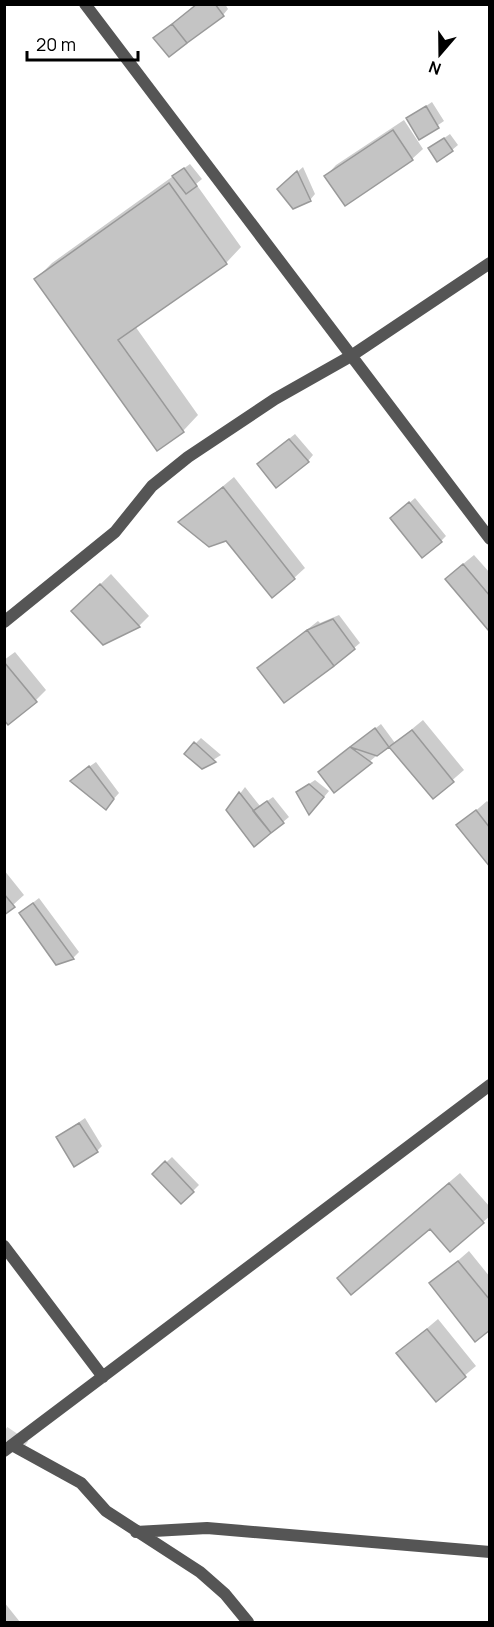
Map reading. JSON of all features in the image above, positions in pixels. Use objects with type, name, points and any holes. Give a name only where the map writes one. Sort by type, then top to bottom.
[{"type":"street","points":[[85,4],[489,539]]},
{"type":"street","points":[[4,622],[115,532],[152,486],[188,457],[275,399],[351,356],[489,263]]},
{"type":"street","points":[[8,1448],[489,1085]]},
{"type":"street","points":[[4,1246],[103,1377]]},
{"type":"street","points":[[8,1448],[47,1461],[81,1483],[106,1510],[136,1532],[200,1572],[225,1594],[248,1623]]},
{"type":"street","points":[[136,1532],[207,1528],[489,1552]]},
{"type":"building","points":[[197,4],[215,4],[224,16],[187,43],[172,24]]},
{"type":"building","points":[[172,24],[187,43],[169,57],[153,38]]},
{"type":"building","points":[[426,106],[439,128],[419,140],[406,118]]},
{"type":"building","points":[[393,130],[413,160],[345,206],[324,176]]},
{"type":"building","points":[[444,138],[453,151],[437,162],[428,148]]},
{"type":"building","points":[[184,168],[197,186],[186,194],[172,176]]},
{"type":"building","points":[[297,171],[311,201],[293,209],[277,189]]},
{"type":"building","points":[[169,183],[227,264],[118,340],[184,432],[157,451],[34,279]]},
{"type":"building","points":[[289,439],[309,462],[276,488],[257,464]]},
{"type":"building","points":[[223,487],[295,579],[272,598],[226,541],[209,547],[178,522]]},
{"type":"building","points":[[409,502],[442,542],[422,558],[390,518]]},
{"type":"building","points":[[463,564],[490,596],[489,631],[445,579]]},
{"type":"building","points":[[100,584],[140,627],[103,645],[71,611]]},
{"type":"building","points":[[333,619],[355,649],[334,666],[307,630]]},
{"type":"building","points":[[307,630],[334,666],[284,703],[257,668]]},
{"type":"building","points":[[4,662],[37,702],[8,725],[4,720]]},
{"type":"building","points":[[375,728],[389,747],[377,756],[350,747]]},
{"type":"building","points":[[412,730],[454,782],[433,799],[389,747]]},
{"type":"building","points":[[194,742],[216,762],[202,769],[184,754]]},
{"type":"building","points":[[350,747],[372,763],[334,793],[318,772]]},
{"type":"building","points":[[89,766],[114,799],[106,810],[70,781]]},
{"type":"building","points":[[309,784],[324,797],[309,815],[296,792]]},
{"type":"building","points":[[239,792],[271,833],[254,847],[226,810]]},
{"type":"building","points":[[267,801],[284,823],[271,833],[253,811]]},
{"type":"building","points":[[476,810],[490,828],[490,867],[456,825]]},
{"type":"building","points":[[4,894],[15,907],[4,915]]},
{"type":"building","points":[[33,903],[74,959],[56,965],[19,913]]},
{"type":"building","points":[[79,1123],[98,1152],[74,1167],[56,1137]]},
{"type":"building","points":[[165,1161],[194,1192],[181,1204],[152,1174]]},
{"type":"building","points":[[449,1183],[484,1223],[450,1252],[430,1229],[351,1295],[337,1278]]},
{"type":"building","points":[[458,1261],[490,1300],[490,1330],[475,1342],[429,1283]]},
{"type":"building","points":[[427,1329],[466,1377],[436,1402],[396,1353]]},
{"type":"tunnel","points":[[4,1432],[25,1446]]}]
